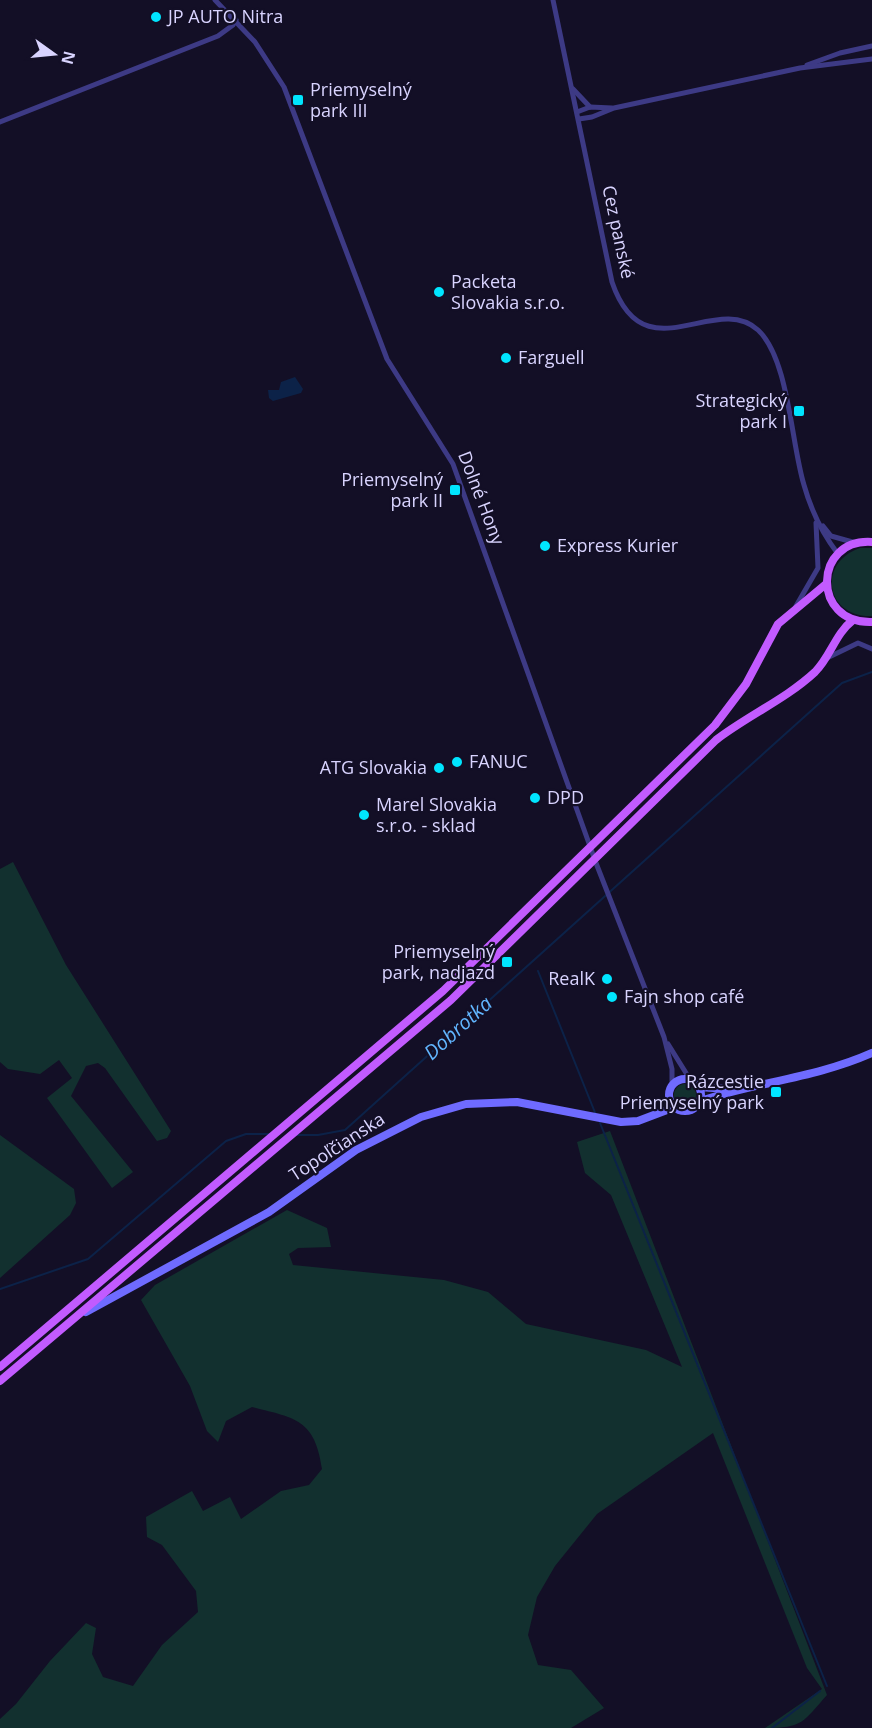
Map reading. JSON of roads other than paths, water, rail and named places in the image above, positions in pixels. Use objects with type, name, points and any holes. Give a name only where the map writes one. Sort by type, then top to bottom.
[{"type":"main road","points":[[872,543],[857,543],[838,554],[831,563],[826,584],[834,606],[853,620],[872,622]]},
{"type":"main road","points":[[0,1367],[444,991],[715,725],[746,684],[778,624],[794,608],[826,584]]},
{"type":"main road","points":[[0,1381],[451,1000],[716,740],[742,720],[804,682],[825,658],[840,631],[853,620]]},
{"type":"street","name":"Dolné Hony","points":[[215,0],[255,42],[284,87],[387,359],[453,464],[612,904],[664,1037],[672,1070],[672,1087]]},
{"type":"street","name":"Cez panské","points":[[553,0],[618,299],[631,315],[647,326],[674,328],[737,320],[756,328],[770,343],[778,362],[803,483],[816,518]]},
{"type":"street","points":[[0,122],[218,36],[236,20]]},
{"type":"street","points":[[800,68],[840,53],[872,46]]},
{"type":"street","points":[[579,119],[592,117],[614,108],[800,68],[872,59]]},
{"type":"street","points":[[573,88],[590,107]]},
{"type":"street","points":[[577,112],[590,107],[614,108]]},
{"type":"street","points":[[816,518],[831,536],[857,543]]},
{"type":"street","points":[[816,518],[838,554]]},
{"type":"street","points":[[794,608],[818,568],[816,518]]},
{"type":"street","points":[[825,658],[858,643],[872,649]]},
{"type":"street","name":"Dolné Hony","points":[[664,1037],[691,1080]]},
{"type":"street","points":[[732,1089],[699,1087],[691,1080],[680,1080],[672,1087],[670,1097],[675,1107],[689,1111],[700,1101],[732,1089],[820,1073],[872,1053]]},
{"type":"street","points":[[699,1087],[700,1101]]},
{"type":"street","name":"Topoľčianska","points":[[76,1317],[269,1212],[356,1150],[421,1117],[466,1104],[518,1102],[621,1122],[638,1121],[675,1107]]},
{"type":"water","points":[[295,377],[303,389],[301,393],[273,401],[269,398],[268,390],[279,390],[281,382]]},
{"type":"waterway","name":"Dobrotka","points":[[296,1135],[318,1135],[345,1130],[842,683],[872,672]]},
{"type":"waterway","points":[[538,971],[596,1115]]},
{"type":"waterway","points":[[600,1123],[827,1686]]},
{"type":"waterway","name":"Dobrotka","points":[[0,1289],[88,1259],[226,1141],[246,1134],[269,1134]]},
{"type":"waterway","points":[[772,1728],[820,1691]]},
{"type":"place","name":"JP AUTO Nitra","points":[[156,17]]},
{"type":"place","name":"Priemyselný park III","points":[[298,100]]},
{"type":"place","name":"Packeta Slovakia s.r.o.","points":[[439,292]]},
{"type":"place","name":"Farguell","points":[[506,358]]},
{"type":"place","name":"Strategický park I","points":[[799,411]]},
{"type":"place","name":"Priemyselný park II","points":[[455,490]]},
{"type":"place","name":"Express Kurier","points":[[545,546]]},
{"type":"place","name":"FANUC","points":[[457,762]]},
{"type":"place","name":"ATG Slovakia","points":[[439,768]]},
{"type":"place","name":"DPD","points":[[535,798]]},
{"type":"place","name":"Marel Slovakia s.r.o. - sklad","points":[[364,815]]},
{"type":"place","name":"Priemyselný park, nadjazd","points":[[507,962]]},
{"type":"place","name":"RealK","points":[[607,979]]},
{"type":"place","name":"Fajn shop café","points":[[612,997]]},
{"type":"place","name":"Rázcestie Priemyselný park","points":[[776,1092]]}]
